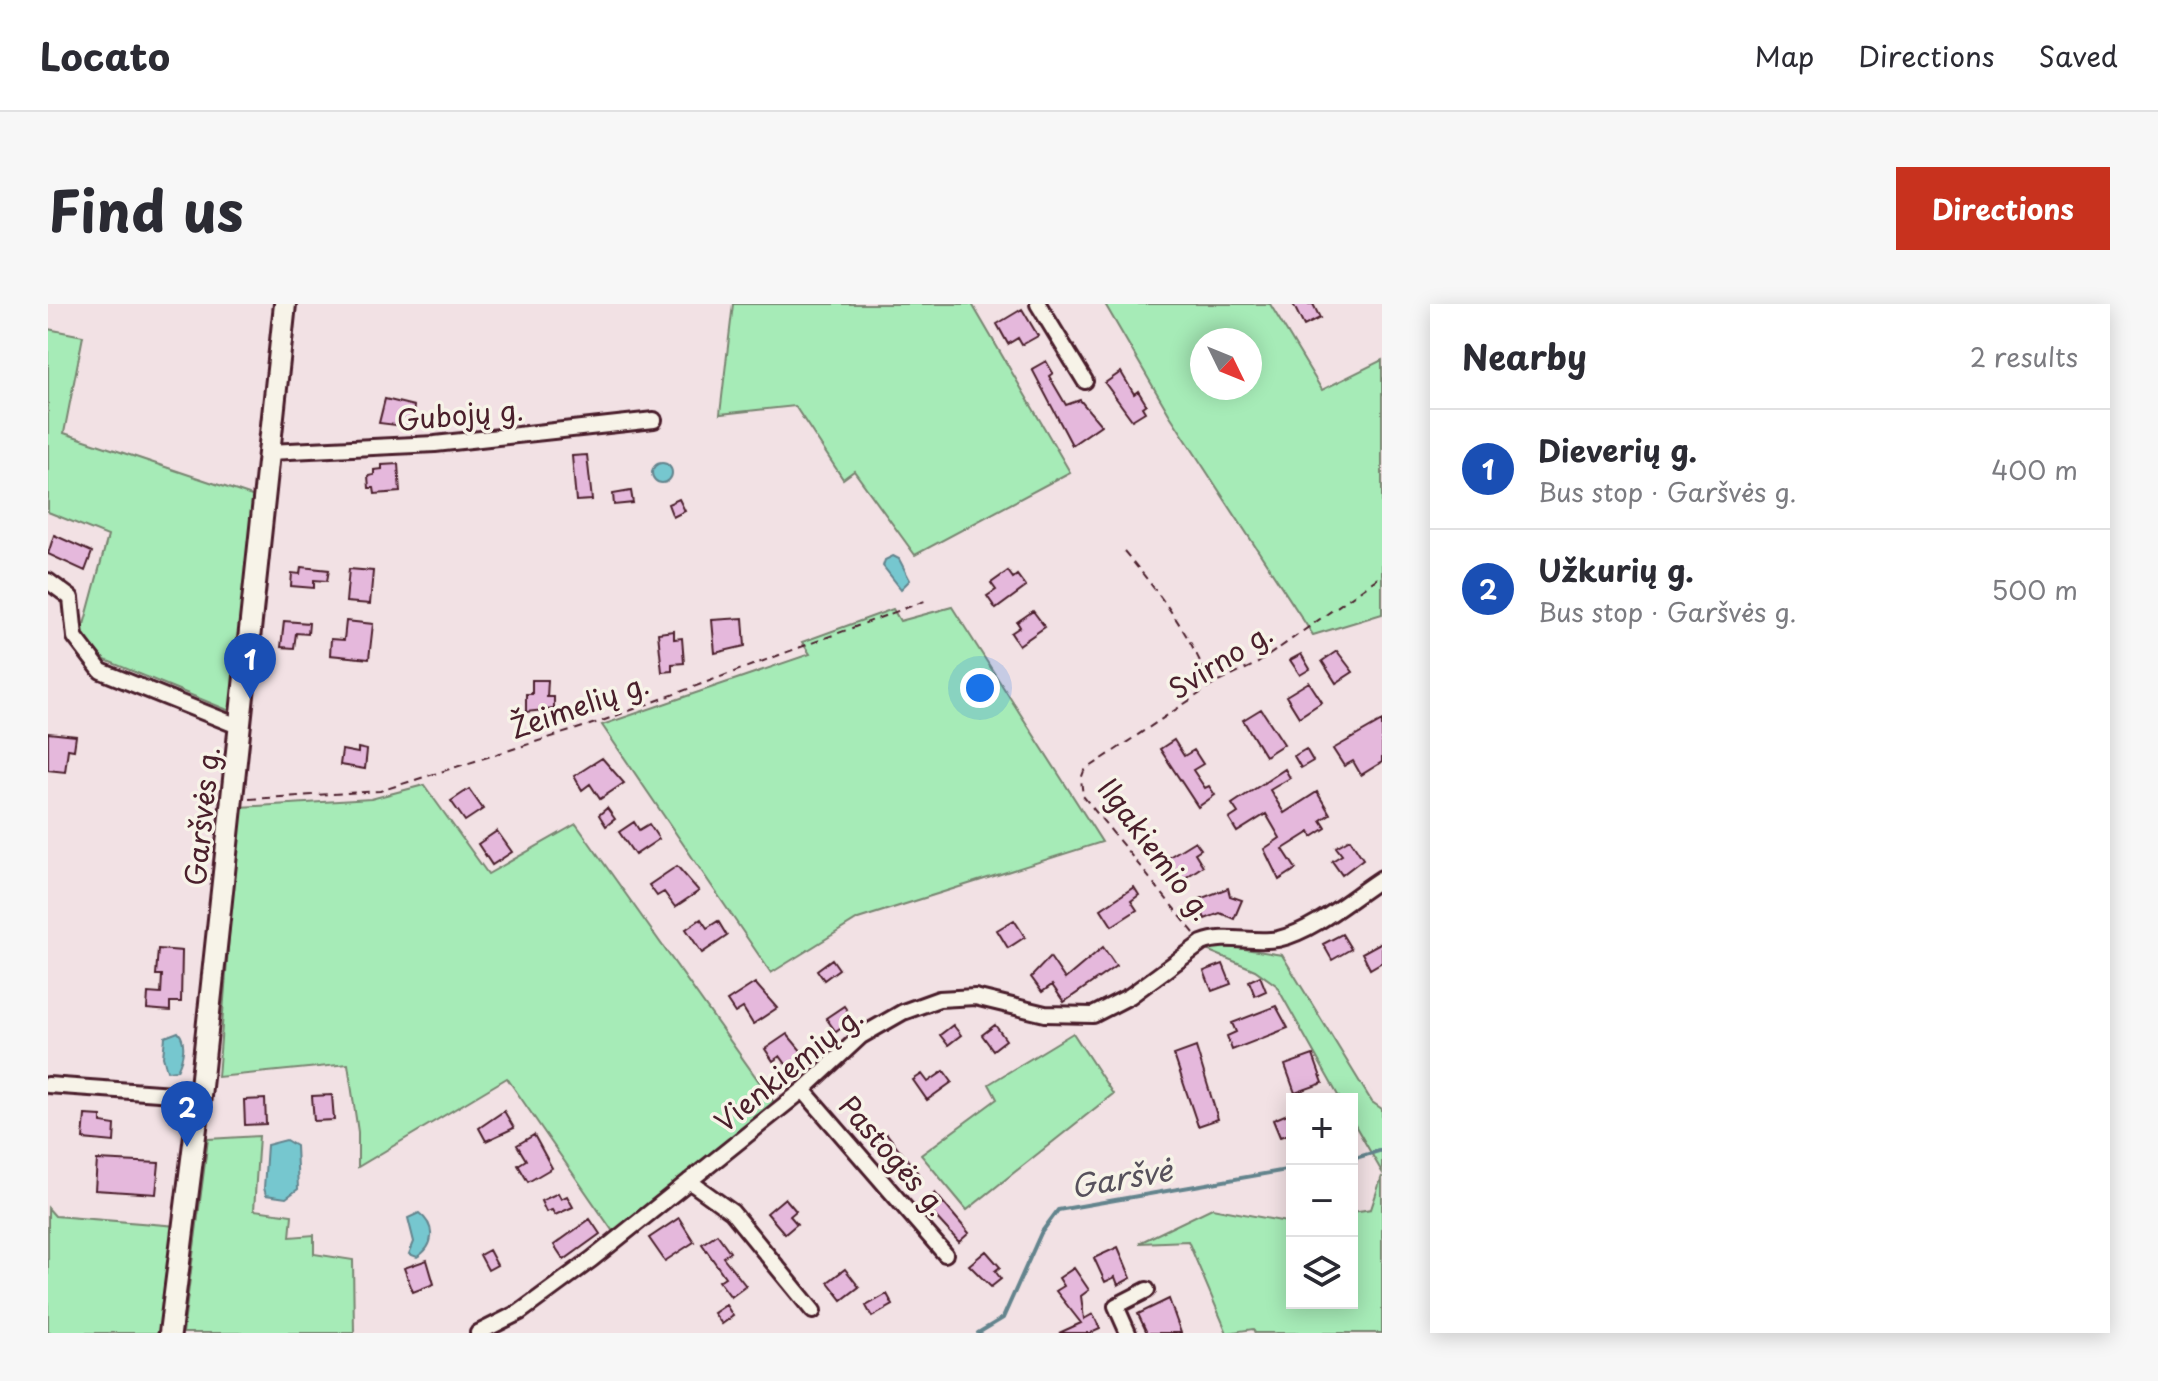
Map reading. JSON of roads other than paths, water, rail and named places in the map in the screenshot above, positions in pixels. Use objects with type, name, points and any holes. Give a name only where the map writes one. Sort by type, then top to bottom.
[{"type":"main road","name":"Garšvės g.","points":[[170,1333],[200,1096],[285,304]]},
{"type":"street","points":[[1038,304],[1085,381]]},
{"type":"street","name":"Gubojų g.","points":[[269,452],[435,444],[654,420]]},
{"type":"street","points":[[48,581],[60,586],[71,598],[75,637],[101,671],[238,726]]},
{"type":"street","name":"Vienkiemių g.","points":[[478,1333],[520,1312],[803,1090],[861,1036],[903,1012],[939,999],[975,997],[1045,1014],[1093,1015],[1130,996],[1202,943],[1214,938],[1281,938],[1306,927],[1382,878]]},
{"type":"street","points":[[48,1085],[200,1096]]},
{"type":"street","name":"Pastogės g.","points":[[803,1090],[945,1254]]},
{"type":"street","points":[[689,1181],[732,1212],[813,1311]]},
{"type":"street","points":[[1128,1333],[1116,1306],[1147,1290]]},
{"type":"water","points":[[662,463],[669,466],[672,473],[669,480],[662,483],[655,480],[652,473],[655,466]]},
{"type":"water","points":[[893,556],[899,559],[910,580],[901,589],[883,566],[885,560]]},
{"type":"water","points":[[178,1032],[183,1045],[181,1060],[177,1070],[167,1071],[163,1057],[165,1037]]},
{"type":"water","points":[[286,1140],[296,1146],[298,1189],[286,1198],[266,1195],[267,1145]]},
{"type":"water","points":[[419,1213],[425,1218],[431,1236],[427,1247],[417,1257],[409,1254],[414,1242],[408,1218]]},
{"type":"waterway","name":"Garšvė","points":[[1358,1157],[1382,1150]]},
{"type":"waterway","name":"Garšvė","points":[[978,1333],[1003,1318],[1041,1233],[1058,1210],[1286,1170]]},
{"type":"place","name":"Dieverių g.","points":[[250,699]]},
{"type":"place","name":"Užkurių g.","points":[[187,1147]]}]
